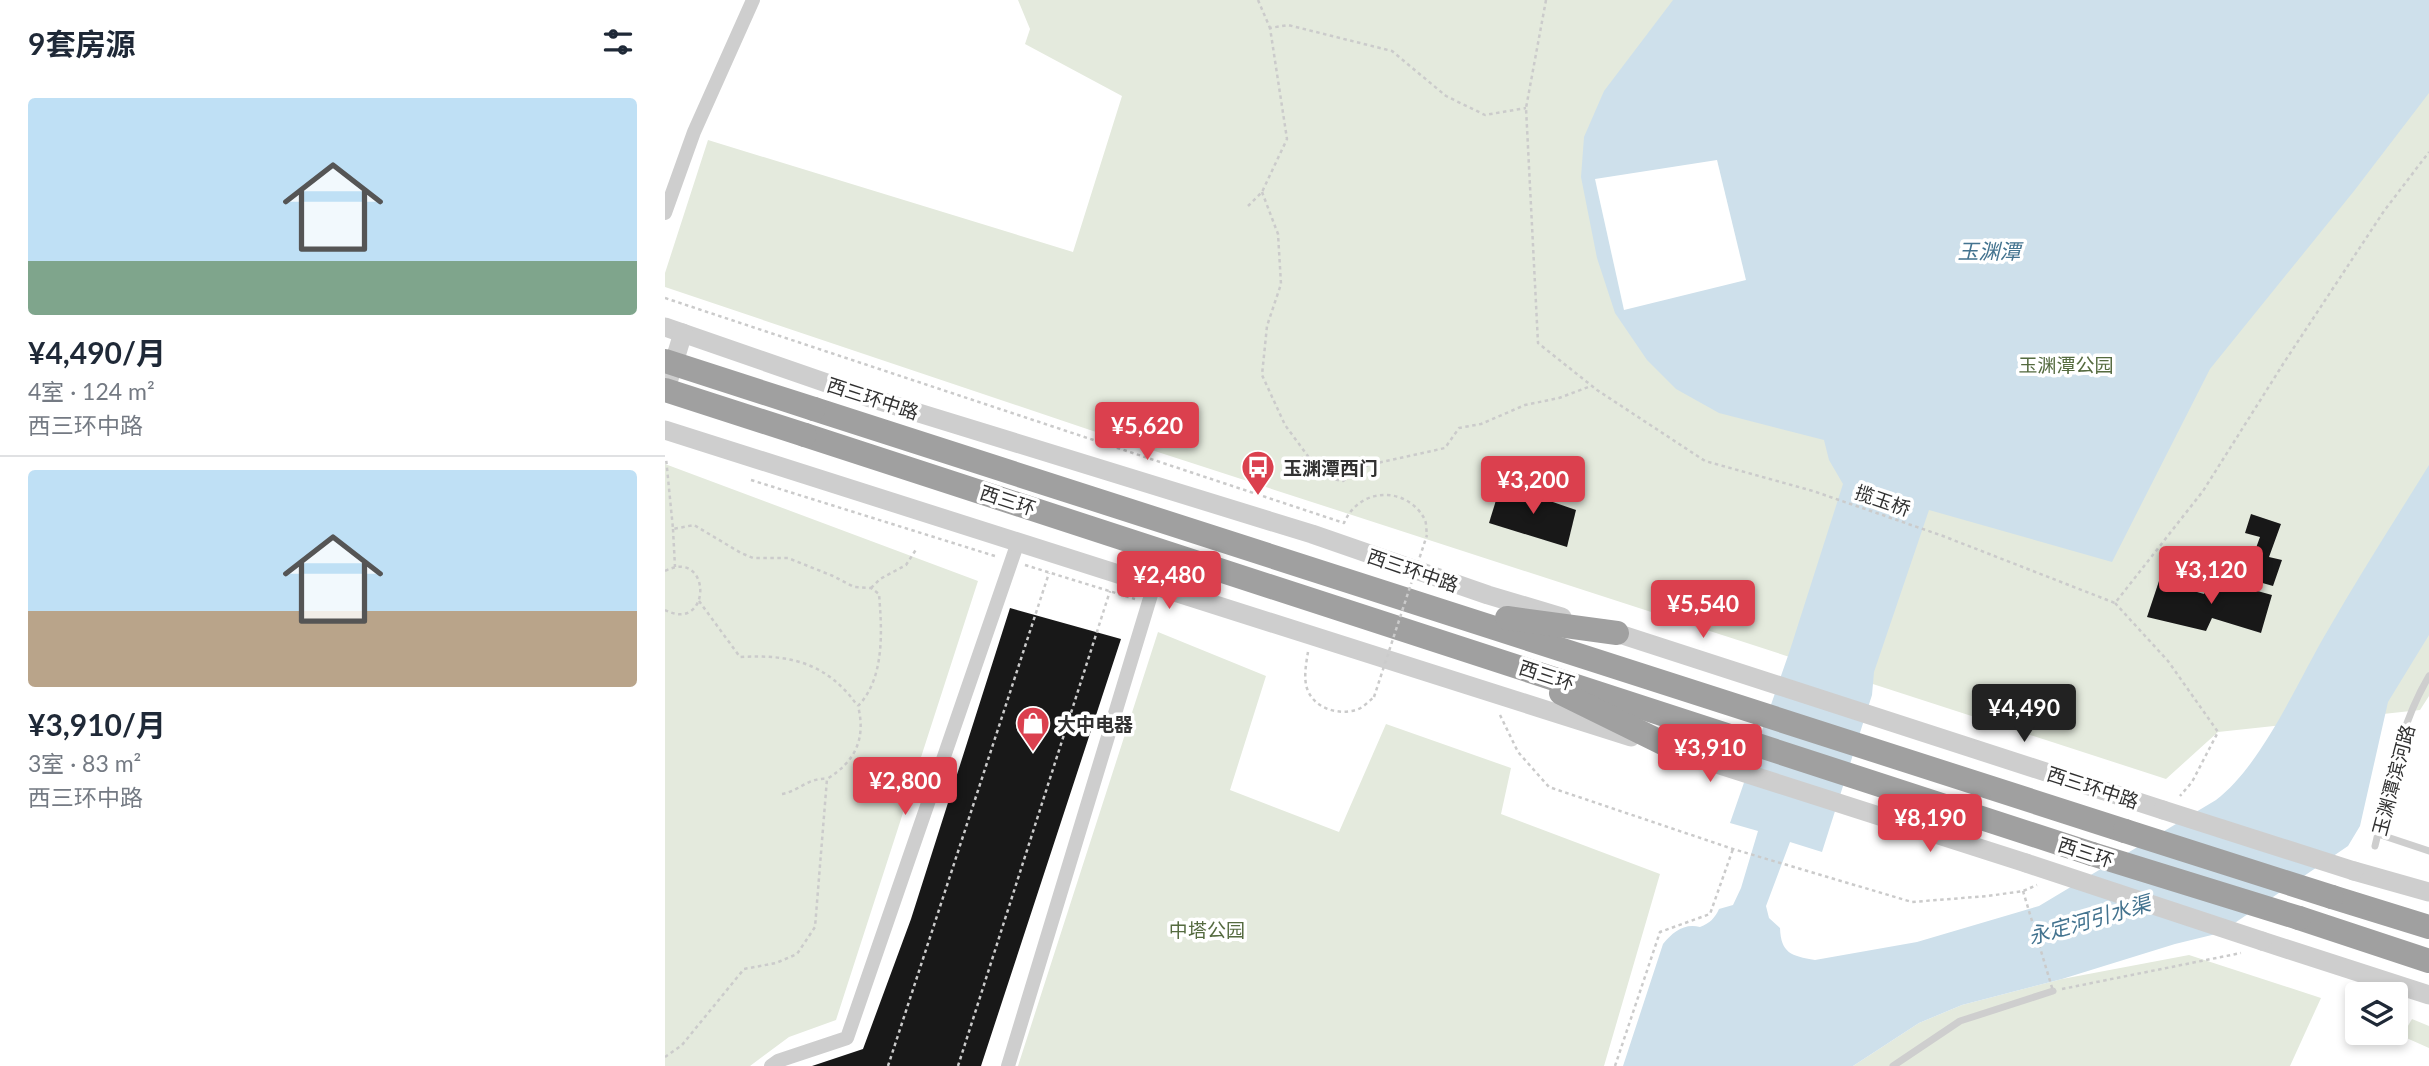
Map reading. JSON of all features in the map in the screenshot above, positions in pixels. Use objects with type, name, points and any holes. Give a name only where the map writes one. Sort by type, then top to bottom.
[{"type":"highway","name":"西三环","points":[[665,361],[2429,927]]},
{"type":"highway","name":"西三环","points":[[665,391],[2429,961]]},
{"type":"highway","points":[[1443,610],[1617,633]]},
{"type":"highway","points":[[1482,654],[1685,754]]},
{"type":"street","points":[[665,212],[694,132],[753,0]]},
{"type":"street","points":[[665,164],[680,170]]},
{"type":"street","points":[[665,391],[674,330]]},
{"type":"street","name":"西三环中路","points":[[674,330],[870,398],[1312,534],[1488,595],[2169,806],[2354,871],[2429,892]]},
{"type":"street","points":[[665,429],[2026,863],[2254,946],[2429,995]]},
{"type":"street","points":[[771,1066],[778,1060],[847,1038],[1018,542]]},
{"type":"street","points":[[1008,1066],[1154,585]]},
{"type":"lane","name":"玉渊潭滨河路","points":[[2375,846],[2400,739],[2419,692],[2429,676]]},
{"type":"lane","points":[[2378,834],[2429,851]]},
{"type":"lane","points":[[1893,1066],[1960,1021],[2053,991]]},
{"type":"path","points":[[1248,206],[1262,192],[1287,139],[1270,28],[1258,0]]},
{"type":"path","name":"揽玉桥","points":[[1546,0],[1526,108],[1538,343],[1591,386],[1705,461],[1813,491],[1943,536],[2115,603]]},
{"type":"path","points":[[1270,28],[1288,25],[1392,51],[1446,96],[1485,116],[1526,108]]},
{"type":"path","points":[[2169,806],[2192,782],[2218,732],[2168,661],[2115,603],[2203,491],[2384,211],[2429,152]]},
{"type":"path","points":[[1262,192],[1278,234],[1281,284],[1267,326],[1262,375],[1285,425],[1313,463],[1319,476],[1343,481],[1368,465],[1445,448],[1459,428],[1481,424],[1525,405],[1559,398],[1591,386]]},
{"type":"path","points":[[665,298],[1344,523],[1348,512],[1357,502],[1373,496],[1390,496],[1411,503],[1425,519],[1427,535],[1374,697],[1359,710],[1336,711],[1318,705],[1307,690],[1305,673],[1308,652]]},
{"type":"path","points":[[666,458],[675,567]]},
{"type":"path","points":[[673,529],[694,525],[753,558],[789,558],[853,587],[871,588],[879,594],[882,630],[873,682],[869,695],[858,706]]},
{"type":"path","points":[[871,588],[880,579],[906,565],[917,548]]},
{"type":"path","points":[[665,571],[683,567],[695,574],[701,587],[699,601],[695,607],[682,614],[665,610]]},
{"type":"path","points":[[888,1066],[1049,572]]},
{"type":"path","points":[[958,1066],[1110,591]]},
{"type":"path","points":[[699,601],[740,657],[763,655],[786,658],[822,670],[836,680],[858,706],[863,725],[856,748],[843,769],[827,779],[816,778],[793,792],[782,794]]},
{"type":"path","points":[[1499,712],[1518,752],[1549,787],[1733,849],[1912,902],[2023,891],[2046,881]]},
{"type":"path","points":[[665,1057],[682,1045],[744,969],[776,963],[797,954],[815,927],[827,779]]},
{"type":"path","points":[[1615,1066],[1660,932],[1710,914],[1733,849]]},
{"type":"path","points":[[2023,891],[2053,991],[2254,946]]},
{"type":"green space","name":"玉渊潭公园","points":[[1018,0],[2429,0],[2429,696],[2420,710],[2218,732],[2166,779],[1093,431],[665,287],[665,273],[708,140],[1073,252],[1122,96],[1025,44],[1030,29]]},
{"type":"green space","points":[[665,464],[978,581],[836,1020],[789,1037],[750,1066],[665,1066]]},
{"type":"green space","name":"中塔公园","points":[[1158,632],[1266,676],[1230,790],[1339,832],[1386,724],[1511,768],[1501,814],[1660,874],[1604,1066],[1018,1066]]},
{"type":"green space","points":[[2189,955],[2321,998],[2290,1066],[1853,1066],[1919,1023],[1962,1005],[2062,979]]},
{"type":"green space","points":[[2412,1019],[2429,1026],[2429,1048],[2408,1039],[2408,1026]]},
{"type":"water","name":"玉渊潭","points":[[1673,0],[2429,0],[2429,93],[2354,191],[2210,369],[2112,562],[1929,510],[1874,672],[1872,695],[1822,852],[1790,842],[1766,906],[1769,918],[1780,928],[1785,948],[1800,957],[1815,960],[1917,942],[2039,906],[2216,800],[2249,766],[2264,744],[2340,609],[2429,465],[2429,635],[2388,702],[2360,826],[2348,846],[2220,933],[1962,1005],[1919,1023],[1853,1066],[1623,1066],[1663,944],[1679,930],[1689,926],[1700,927],[1712,920],[1719,909],[1733,905],[1741,888],[1758,831],[1730,823],[1790,650],[1843,484],[1829,460],[1824,440],[1719,413],[1676,389],[1647,360],[1615,313],[1597,258],[1581,177],[1584,137],[1604,91]]},
{"type":"pier","points":[[1717,160],[1746,280],[1624,310],[1595,179]]},
{"type":"building","points":[[1501,484],[1576,510],[1567,547],[1489,523]]},
{"type":"building","points":[[2251,514],[2281,524],[2269,557],[2282,560],[2273,586],[2245,578],[2260,537],[2245,533]]},
{"type":"building","points":[[2210,578],[2272,595],[2261,633],[2212,618],[2206,631],[2147,617],[2159,581],[2204,594]]},
{"type":"building","points":[[1010,608],[1121,639],[981,1066],[812,1066],[863,1049],[911,919]]},
{"type":"place","name":"玉渊潭西门","points":[[1258,497]]},
{"type":"place","name":"大中电器","points":[[1033,753]]},
{"type":"water label","name":"永定河引水渠","points":[[2089,919]]}]
